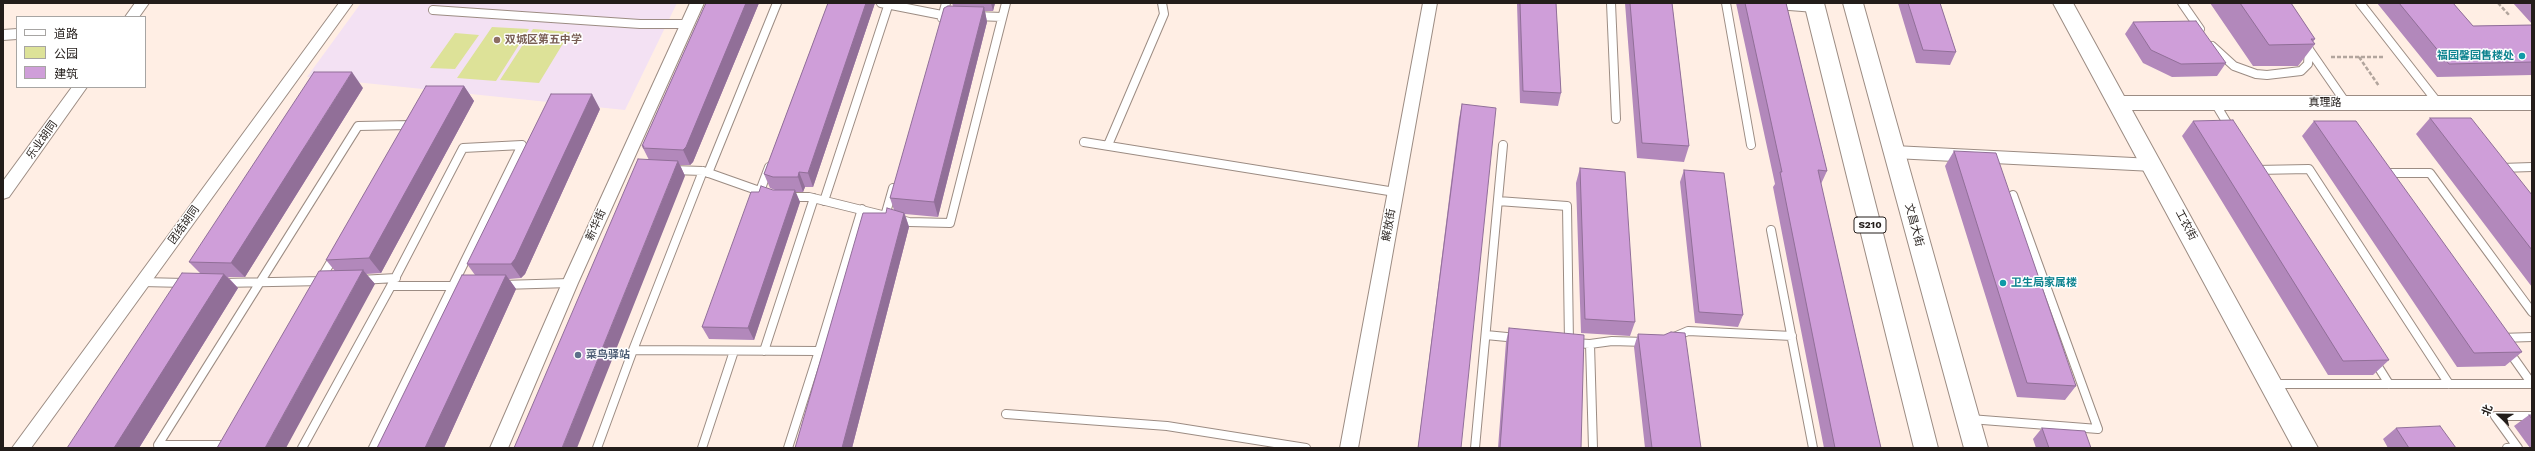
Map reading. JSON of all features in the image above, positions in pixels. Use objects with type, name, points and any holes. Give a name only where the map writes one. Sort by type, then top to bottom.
[{"type":"main road","name":"文昌大街","points":[[1853,3],[1976,448]]},
{"type":"main road","name":"工农街","points":[[2063,3],[2153,165],[2306,448]]},
{"type":"main road","name":"S210","points":[[1815,5],[1926,448]]},
{"type":"main road","name":"真理路","points":[[2118,103],[2532,103]]},
{"type":"street","points":[[133,16],[142,3]]},
{"type":"street","name":"团结胡同","points":[[21,448],[346,3]]},
{"type":"street","name":"新华街","points":[[499,448],[570,283],[625,168],[697,3]]},
{"type":"street","name":"解放街","points":[[1349,448],[1430,3]]},
{"type":"street","points":[[1763,3],[1815,5]]},
{"type":"street","points":[[3,35],[16,34]]},
{"type":"street","name":"乐业胡同","points":[[3,193],[79,88]]},
{"type":"street","points":[[1894,152],[2153,165]]},
{"type":"lane","points":[[596,448],[633,350],[777,3]]},
{"type":"lane","points":[[941,19],[946,3]]},
{"type":"lane","points":[[666,170],[706,172],[778,197],[814,198],[909,222],[950,223],[1006,3]]},
{"type":"lane","points":[[1108,145],[1164,14],[1162,3]]},
{"type":"lane","points":[[1611,3],[1616,119]]},
{"type":"lane","points":[[1726,3],[1751,145]]},
{"type":"lane","points":[[2182,3],[2217,52],[2227,61],[2245,71],[2256,74],[2279,75],[2302,71],[2308,64],[2307,46],[2346,103]]},
{"type":"lane","points":[[2360,3],[2438,103]]},
{"type":"lane","points":[[824,200],[886,4],[941,19],[961,16],[1002,17]]},
{"type":"lane","points":[[433,10],[640,24],[688,24]]},
{"type":"lane","points":[[2214,103],[2235,137]]},
{"type":"lane","points":[[410,125],[225,445],[158,445],[260,283],[358,126],[410,125]]},
{"type":"lane","points":[[1084,142],[1395,192]]},
{"type":"lane","points":[[1475,448],[1503,144]]},
{"type":"lane","points":[[302,448],[394,282],[463,148],[522,145],[373,448]]},
{"type":"lane","points":[[760,192],[773,155]]},
{"type":"lane","points":[[2506,179],[2498,168],[2532,167]]},
{"type":"lane","points":[[2256,170],[2309,169],[2449,384]]},
{"type":"lane","points":[[2392,185],[2383,172],[2430,173],[2532,312]]},
{"type":"lane","points":[[885,216],[896,179]]},
{"type":"lane","points":[[1967,418],[2098,429],[2013,195]]},
{"type":"lane","points":[[764,351],[814,198]]},
{"type":"lane","points":[[1498,201],[1567,206],[1565,342],[1590,344],[1612,341],[1651,342]]},
{"type":"lane","points":[[788,448],[862,209]]},
{"type":"lane","points":[[1771,230],[1813,448]]},
{"type":"lane","points":[[213,283],[335,280]]},
{"type":"lane","points":[[350,280],[468,286]]},
{"type":"lane","points":[[142,282],[197,283]]},
{"type":"lane","points":[[490,285],[570,283]]},
{"type":"lane","points":[[1666,340],[1688,331],[1792,336]]},
{"type":"lane","points":[[2532,338],[2497,334],[2532,384]]},
{"type":"lane","points":[[1486,336],[1524,339]]},
{"type":"lane","points":[[1590,344],[1593,448]]},
{"type":"lane","points":[[633,350],[819,351]]},
{"type":"lane","points":[[702,448],[734,351]]},
{"type":"lane","points":[[2368,351],[2389,384]]},
{"type":"lane","points":[[2271,384],[2532,384]]},
{"type":"lane","points":[[1006,414],[1167,426],[1306,448]]},
{"type":"lane","points":[[2518,448],[2495,416],[2532,416]]},
{"type":"lane","points":[[2507,448],[2518,448]]},
{"type":"path","points":[[2498,3],[2510,16]]},
{"type":"path","points":[[2315,57],[2402,57]]},
{"type":"path","points":[[2358,57],[2391,103]]},
{"type":"shaded area","name":"双城区第五中学","points":[[361,3],[677,3],[625,110],[307,77]]},
{"type":"green space","points":[[492,27],[529,29],[496,81],[457,78]]},
{"type":"green space","points":[[533,29],[570,32],[539,83],[500,80]]},
{"type":"green space","points":[[455,33],[479,35],[455,69],[430,68]]},
{"type":"building","points":[[706,3],[746,3],[686,147],[683,150],[643,148],[644,146],[642,146]]},
{"type":"building","points":[[828,3],[866,3],[808,173],[799,172],[798,177],[773,177],[764,174]]},
{"type":"building","points":[[1520,3],[1556,3],[1561,93],[1523,91]]},
{"type":"building","points":[[1630,3],[1672,3],[1689,146],[1642,143]]},
{"type":"building","points":[[1745,3],[1786,3],[1827,171],[1818,170],[1881,448],[1835,448],[1780,172],[1782,172]]},
{"type":"building","points":[[1908,3],[1940,3],[1956,52],[1923,50]]},
{"type":"building","points":[[2240,3],[2291,3],[2315,39],[2311,39],[2315,44],[2269,45]]},
{"type":"building","points":[[2399,3],[2453,3],[2473,26],[2532,25],[2532,62],[2449,64]]},
{"type":"building","points":[[948,6],[984,7],[934,202],[890,198],[944,8]]},
{"type":"building","points":[[2196,21],[2226,63],[2181,64],[2151,50],[2133,22]]},
{"type":"building","points":[[314,72],[352,72],[231,263],[189,262]]},
{"type":"building","points":[[426,86],[464,86],[369,258],[326,260]]},
{"type":"building","points":[[551,94],[592,94],[515,259],[511,264],[467,264]]},
{"type":"building","points":[[1462,104],[1496,108],[1461,448],[1418,448]]},
{"type":"building","points":[[2430,118],[2471,118],[2532,195],[2532,250]]},
{"type":"building","points":[[2233,120],[2389,360],[2343,361],[2193,121]]},
{"type":"building","points":[[2314,121],[2356,121],[2522,352],[2474,353]]},
{"type":"building","name":"卫生局家属楼","points":[[1954,151],[1996,153],[2076,386],[2027,383]]},
{"type":"building","points":[[638,159],[678,161],[562,448],[514,448]]},
{"type":"building","points":[[1580,168],[1625,172],[1635,322],[1585,319]]},
{"type":"building","points":[[1684,170],[1724,173],[1743,315],[1699,312]]},
{"type":"building","points":[[761,186],[773,190],[795,190],[748,328],[702,327],[751,192],[759,192]]},
{"type":"building","points":[[887,208],[904,213],[842,448],[795,448],[863,213],[886,213]]},
{"type":"building","points":[[363,270],[265,448],[217,448],[319,271]]},
{"type":"building","points":[[182,273],[224,274],[114,448],[67,448]]},
{"type":"building","points":[[462,275],[506,275],[425,448],[377,448]]},
{"type":"building","points":[[1509,328],[1584,335],[1581,448],[1500,448]]},
{"type":"building","points":[[1671,332],[1685,333],[1701,448],[1652,448],[1638,334],[1664,335]]},
{"type":"building","points":[[2440,426],[2456,448],[2409,448],[2396,428]]},
{"type":"building","points":[[2042,428],[2085,431],[2091,448],[2049,448]]},
{"type":"place","name":"双城区第五中学","points":[[497,40]]},
{"type":"place","name":"福园馨园售楼处","points":[[2522,56]]},
{"type":"place","name":"卫生局家属楼","points":[[2003,283]]},
{"type":"place","name":"菜鸟驿站","points":[[578,355]]}]
